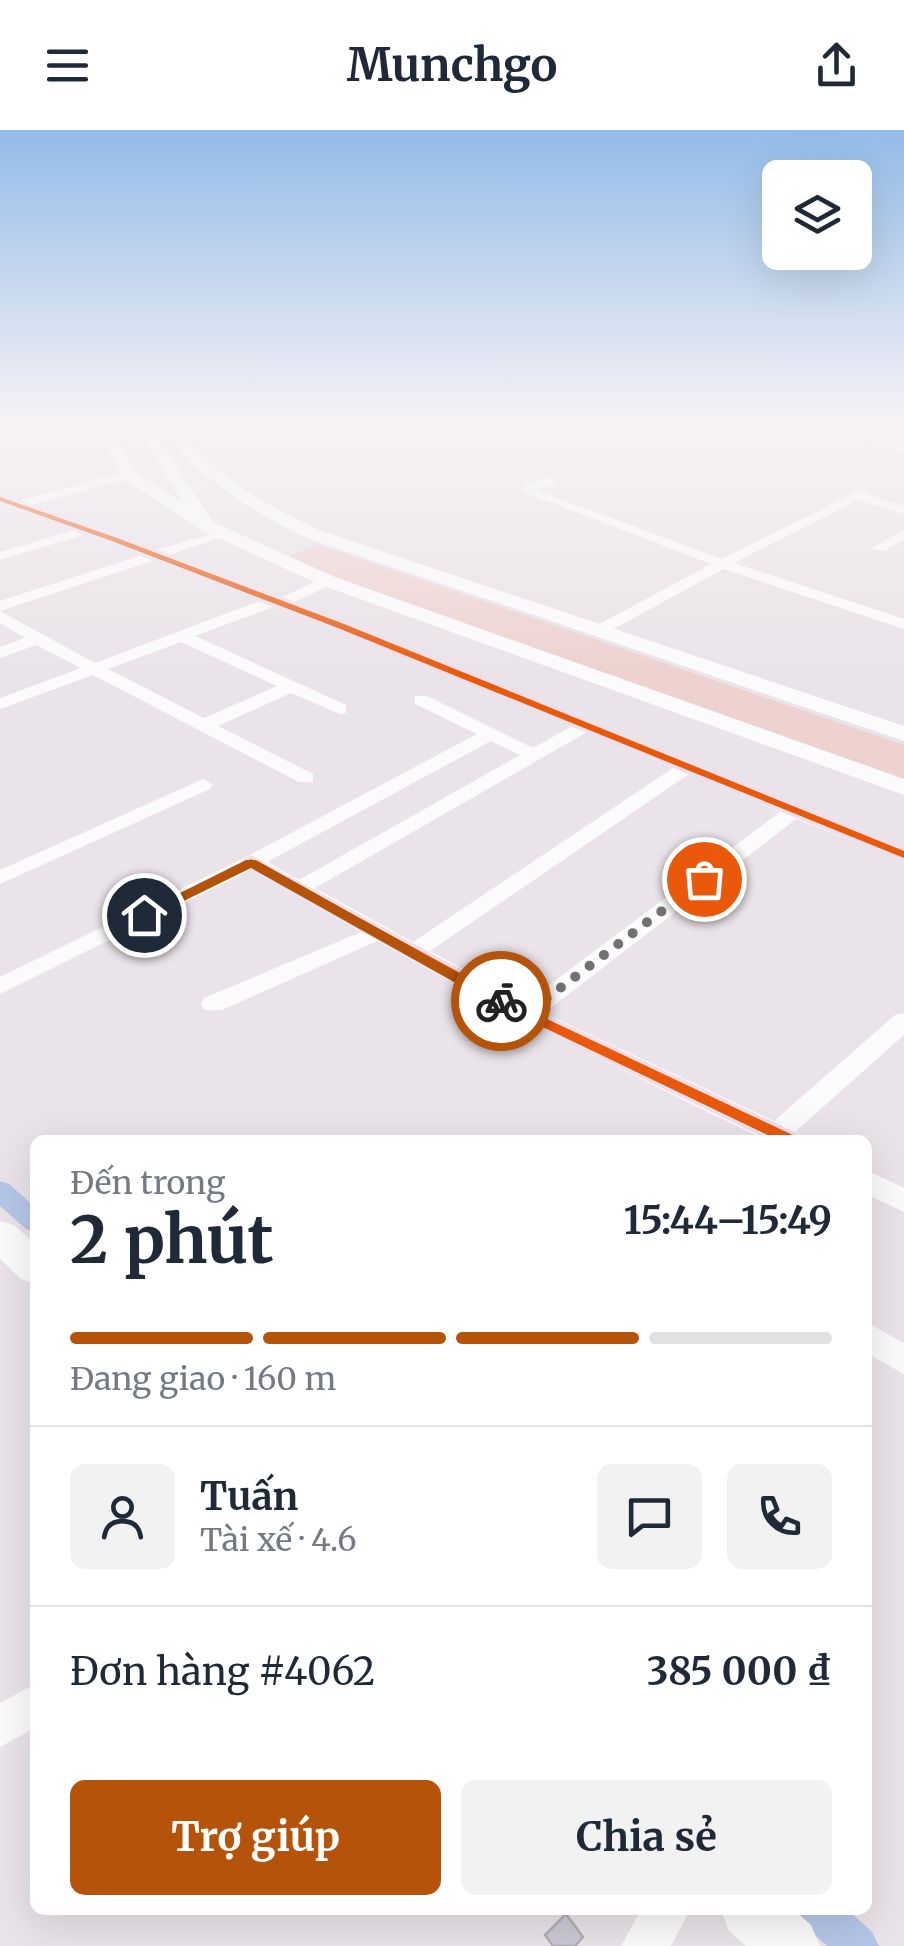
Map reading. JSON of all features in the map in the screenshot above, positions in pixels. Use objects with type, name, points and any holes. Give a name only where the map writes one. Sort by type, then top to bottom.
[{"type":"street","points":[[22,506],[280,601],[904,855]]},
{"type":"street","points":[[187,506],[328,581],[904,787]]},
{"type":"street","points":[[202,506],[214,520],[234,531],[268,522],[268,514],[254,506]]},
{"type":"street","points":[[247,506],[384,560],[904,734]]},
{"type":"street","points":[[567,506],[726,565],[904,624]]},
{"type":"street","points":[[598,631],[836,506]]},
{"type":"street","points":[[0,606],[156,554],[214,520]]},
{"type":"street","points":[[0,556],[90,529]]},
{"type":"street","points":[[879,548],[904,534]]},
{"type":"street","points":[[0,704],[328,581]]},
{"type":"street","points":[[0,616],[37,639],[306,778]]},
{"type":"street","points":[[180,635],[340,709]]},
{"type":"street","points":[[0,653],[37,639]]},
{"type":"street","points":[[207,724],[291,686]]},
{"type":"street","points":[[421,700],[532,754]]},
{"type":"street","points":[[296,890],[585,726]]},
{"type":"street","points":[[0,986],[251,862],[489,735]]},
{"type":"street","points":[[410,954],[688,767]]},
{"type":"street","points":[[0,878],[203,784]]},
{"type":"street","points":[[526,1014],[794,811]]},
{"type":"street","points":[[251,862],[410,954],[526,1014],[782,1135]]},
{"type":"street","points":[[213,1004],[375,934]]},
{"type":"street","points":[[785,1135],[900,1031]]},
{"type":"street","points":[[0,1236],[30,1263]]},
{"type":"street","points":[[872,1340],[904,1360]]},
{"type":"street","points":[[0,1728],[30,1707]]},
{"type":"street","points":[[644,1946],[665,1915]]},
{"type":"street","points":[[756,1915],[790,1946]]},
{"type":"shaded area","points":[[319,545],[904,745],[904,784],[337,581],[285,557]]},
{"type":"building","points":[[567,1915],[583,1937],[575,1946],[553,1946],[545,1935]]},
{"type":"waterway","points":[[0,1191],[30,1218]]},
{"type":"waterway","points":[[823,1915],[858,1946]]},
{"type":"cycle path","points":[[19,506],[341,626],[904,855]]},
{"type":"cycle path","points":[[251,862],[526,1014],[780,1135]]},
{"type":"way so far","points":[[501,1001],[526,1014],[704,879]]},
{"type":"route","points":[[144,915],[251,862],[410,954],[501,1001]]}]
